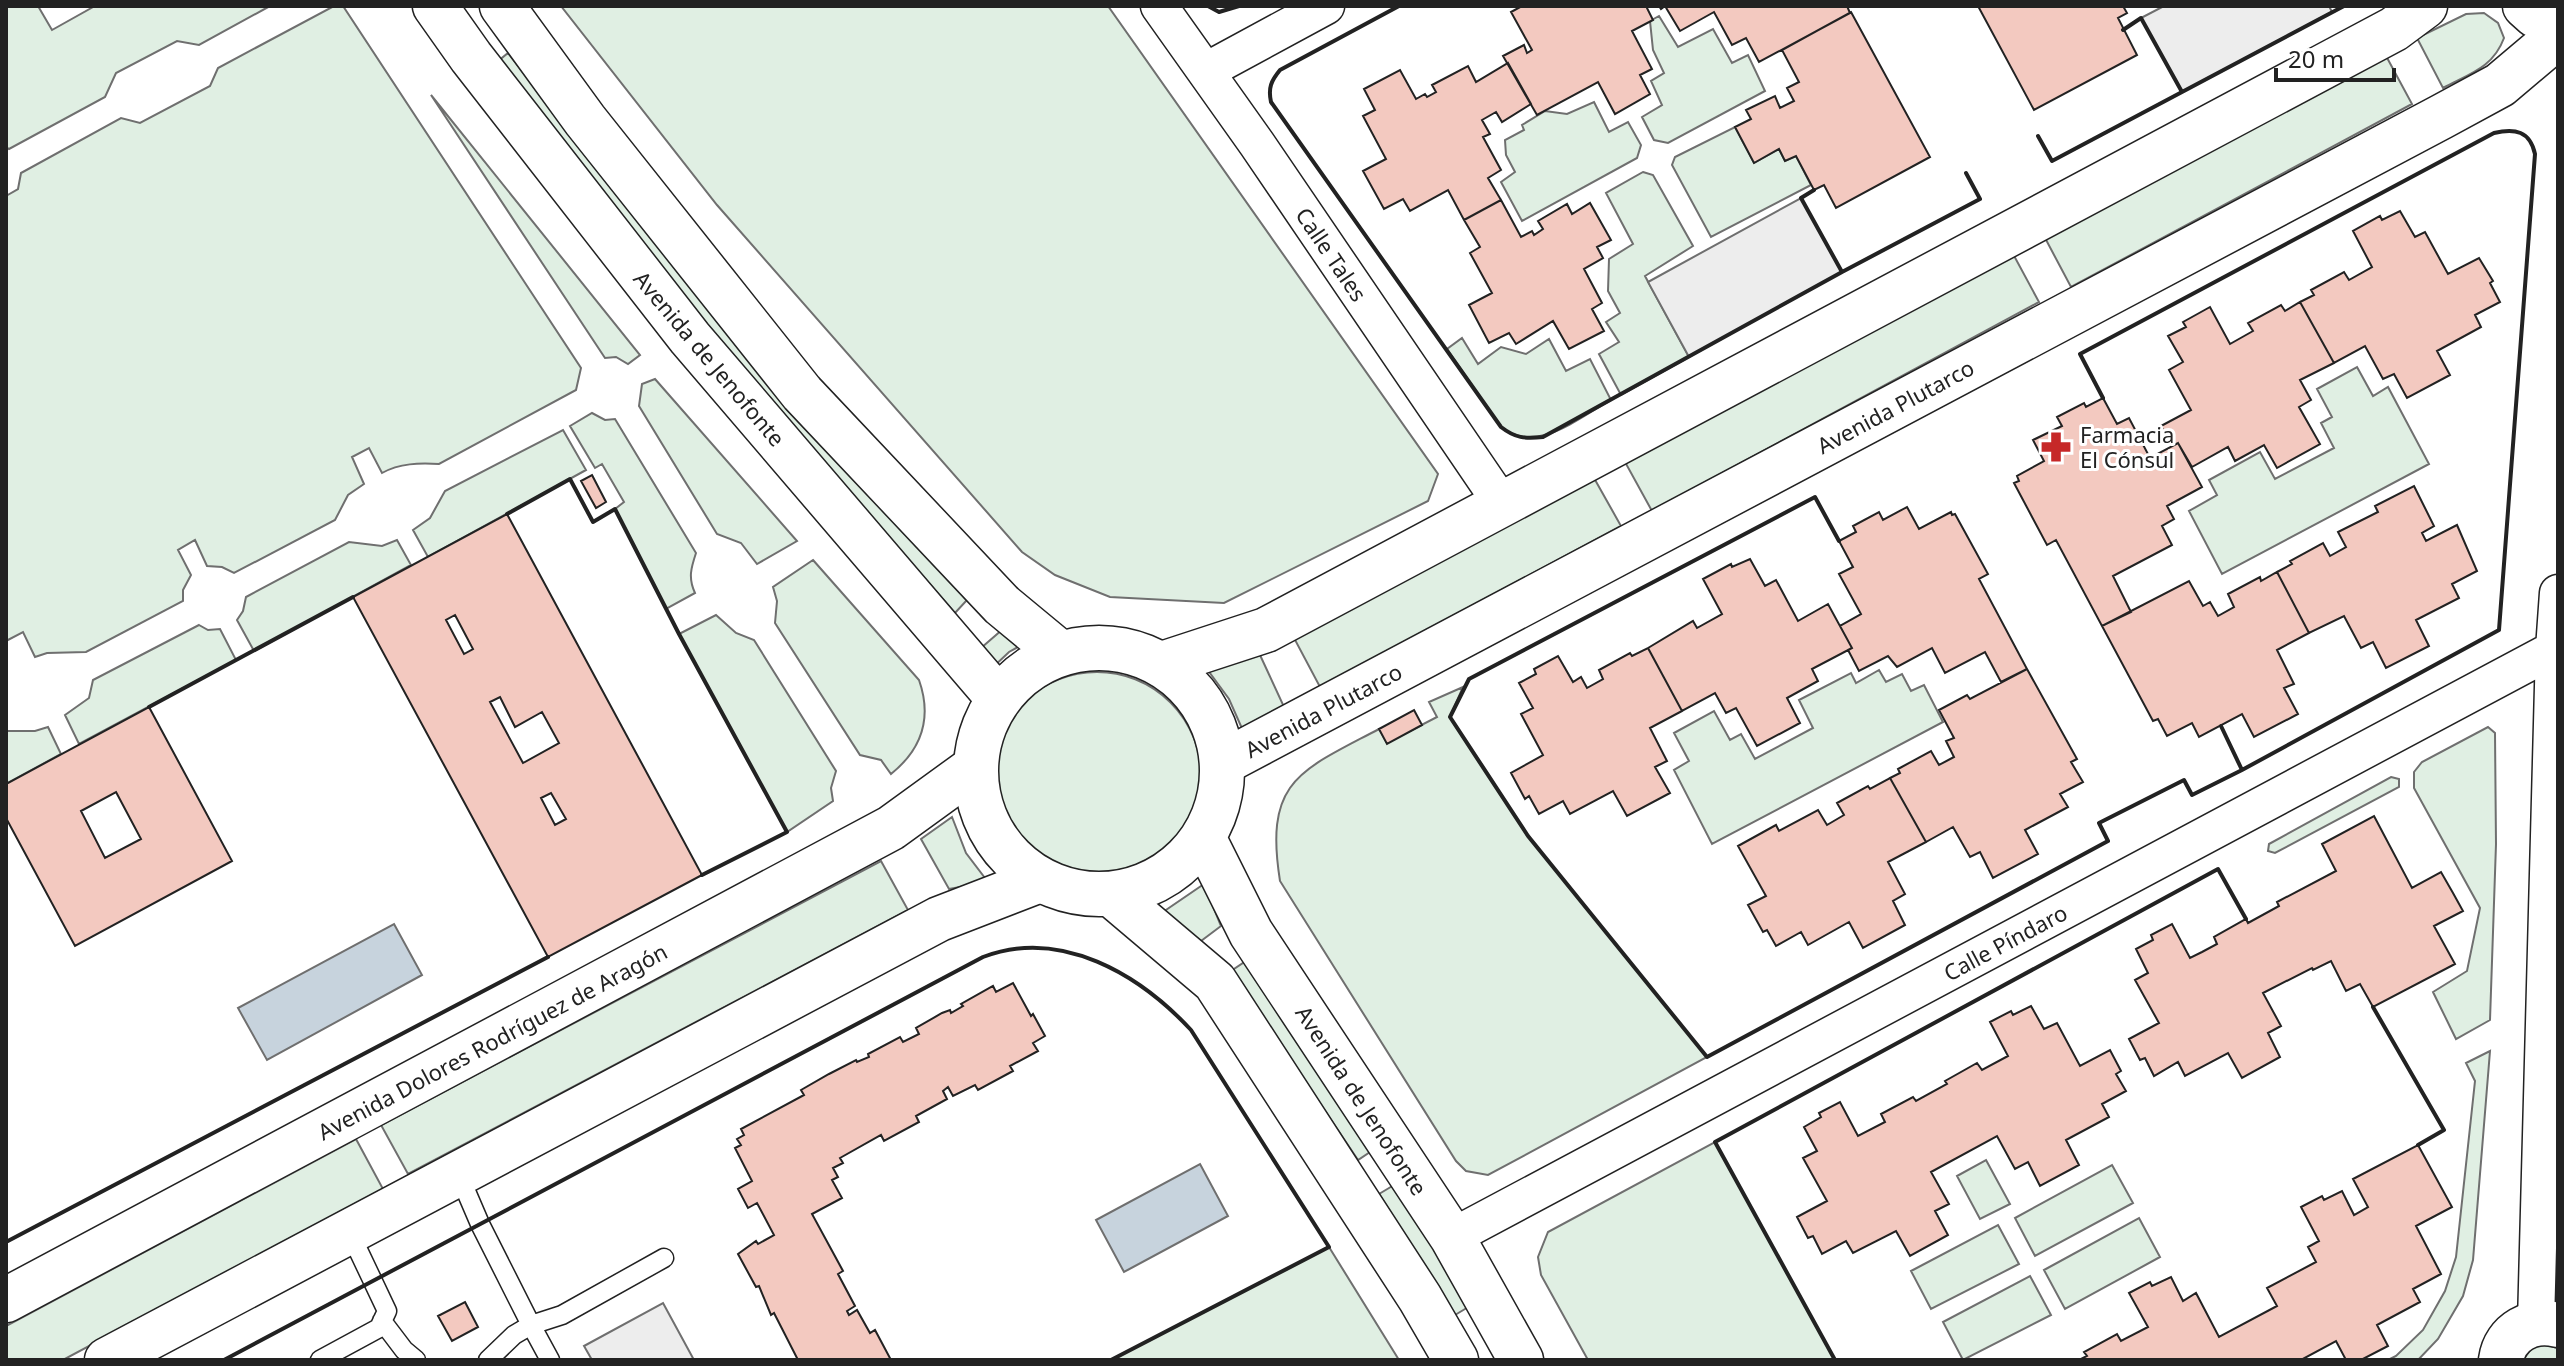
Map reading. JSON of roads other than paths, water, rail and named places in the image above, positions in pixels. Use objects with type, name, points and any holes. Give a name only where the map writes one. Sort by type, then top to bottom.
[{"type":"main road","name":"Avenida de Jenofonte","points":[[435,6],[471,57],[690,338],[999,699]]},
{"type":"main road","points":[[502,6],[585,120],[802,393],[1002,605],[1060,653]]},
{"type":"main road","points":[[1162,664],[1266,630],[2394,29],[2425,6]]},
{"type":"main road","points":[[2525,6],[2535,15],[2558,23]]},
{"type":"main road","name":"Avenida Plutarco","points":[[1224,762],[2500,85],[2558,36]]},
{"type":"main road","points":[[1111,647],[1162,664],[1185,680],[1212,717],[1224,762],[1222,795],[1204,839],[1185,862],[1165,876],[1111,894],[1089,895],[1040,880],[1007,854],[983,814],[971,770],[977,732],[999,699],[1025,672],[1060,653],[1111,647]]},
{"type":"main road","name":"Avenida Dolores Rodríguez de Aragón","points":[[6,1300],[891,828],[971,770]]},
{"type":"main road","name":"Avenida de Jenofonte","points":[[1204,839],[1251,933],[1452,1237],[1521,1360]]},
{"type":"main road","points":[[107,1360],[939,919],[1040,880]]},
{"type":"main road","points":[[1111,894],[1215,982],[1420,1298],[1456,1360]]},
{"type":"main road","points":[[2501,1360],[2508,1340],[2521,1329],[2547,1324]]},
{"type":"street","name":"Calle Tales","points":[[1159,6],[1502,504]]},
{"type":"street","points":[[1206,71],[1326,6]]},
{"type":"street","points":[[2547,1324],[2558,593]]},
{"type":"street","name":"Calle Píndaro","points":[[1452,1237],[2556,648]]},
{"type":"lane","points":[[459,1175],[480,1224],[550,1360]]},
{"type":"lane","points":[[320,1360],[379,1328],[387,1311],[350,1233]]},
{"type":"lane","points":[[488,1360],[514,1335],[531,1325],[562,1315],[664,1258]]},
{"type":"lane","points":[[382,1321],[404,1350],[416,1360]]},
{"type":"place","name":"Farmacia El Cónsul","points":[[2056,447]]}]
